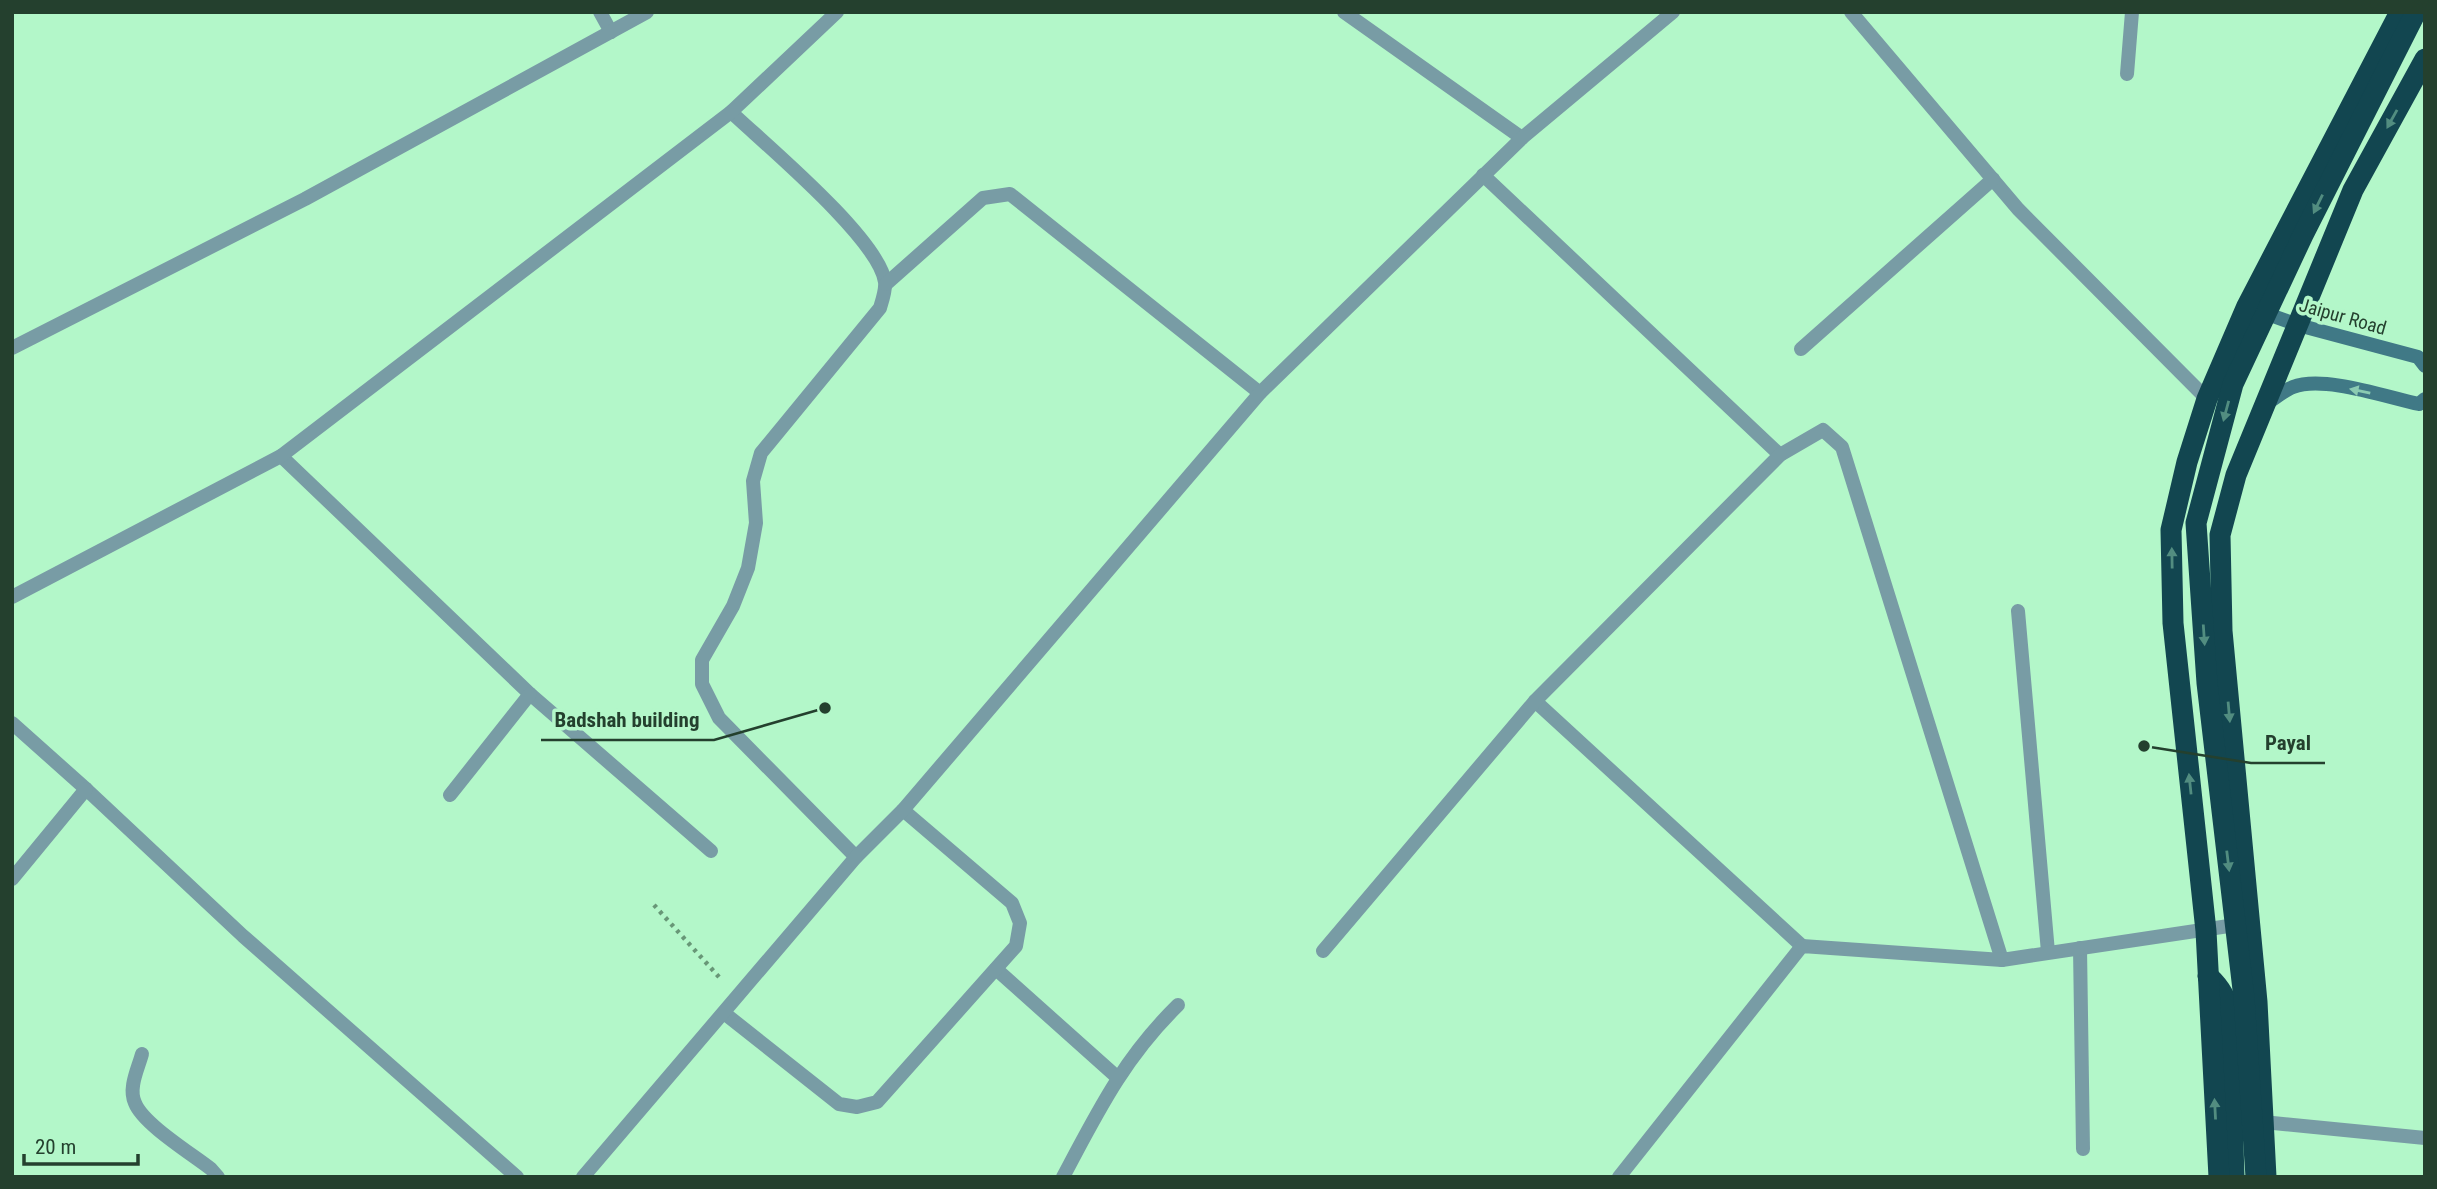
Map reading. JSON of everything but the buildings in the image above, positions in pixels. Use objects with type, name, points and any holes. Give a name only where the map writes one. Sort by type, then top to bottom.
[{"type":"highway","points":[[2219,1177],[2206,930],[2173,623],[2171,530],[2187,462],[2207,399],[2247,306],[2400,12]]},
{"type":"highway","points":[[2256,1177],[2244,998],[2207,683],[2196,523],[2233,384],[2303,235],[2416,12]]},
{"type":"highway","points":[[2266,1177],[2258,1002],[2222,631],[2220,535],[2235,475],[2353,190],[2425,59]]},
{"type":"highway","points":[[2208,976],[2225,996],[2229,1017],[2234,1177]]},
{"type":"street","points":[[600,12],[611,32]]},
{"type":"street","points":[[12,348],[304,199],[647,12]]},
{"type":"street","points":[[12,597],[281,456],[731,112],[837,12]]},
{"type":"street","points":[[1343,12],[1521,138]]},
{"type":"street","points":[[583,1177],[856,857],[903,810],[1260,393],[1521,138],[1673,12]]},
{"type":"street","points":[[1850,12],[2018,209],[2207,399]]},
{"type":"street","points":[[2127,74],[2132,12]]},
{"type":"street","points":[[731,112],[850,225],[878,261],[886,284],[880,309],[761,453],[753,481],[756,523],[748,568],[733,606],[702,660],[702,684],[719,718],[856,857]]},
{"type":"street","points":[[1483,175],[1780,455]]},
{"type":"street","points":[[1801,349],[1993,179]]},
{"type":"street","points":[[886,284],[983,198],[1010,194],[1260,393]]},
{"type":"street","name":"Jaipur Road","points":[[2247,306],[2298,325],[2418,358],[2425,366]]},
{"type":"street","points":[[2264,405],[2292,388],[2326,383],[2419,404],[2425,399]]},
{"type":"street","points":[[1323,951],[1535,701],[1780,455],[1823,430],[1842,447],[2002,960]]},
{"type":"street","points":[[281,456],[530,694],[711,851]]},
{"type":"street","points":[[2018,611],[2048,952]]},
{"type":"street","points":[[450,795],[530,694]]},
{"type":"street","points":[[1535,701],[1802,946],[2002,960],[2250,922]]},
{"type":"street","points":[[12,723],[243,936],[517,1177]]},
{"type":"street","points":[[12,879],[86,789]]},
{"type":"street","points":[[724,1013],[839,1104],[857,1107],[877,1102],[996,969],[1016,946],[1020,923],[1012,903],[903,810]]},
{"type":"street","points":[[1619,1177],[1802,946]]},
{"type":"street","points":[[2080,948],[2083,1149]]},
{"type":"street","points":[[996,969],[1118,1078]]},
{"type":"street","points":[[1063,1177],[1118,1078],[1151,1032],[1178,1005]]},
{"type":"street","points":[[142,1054],[133,1085],[135,1103],[153,1125],[218,1177]]},
{"type":"street","points":[[2263,1122],[2425,1138]]},
{"type":"path","points":[[654,905],[737,997]]},
{"type":"place","name":"Badshah building","points":[[825,708]]},
{"type":"place","name":"Payal","points":[[2144,746]]}]
